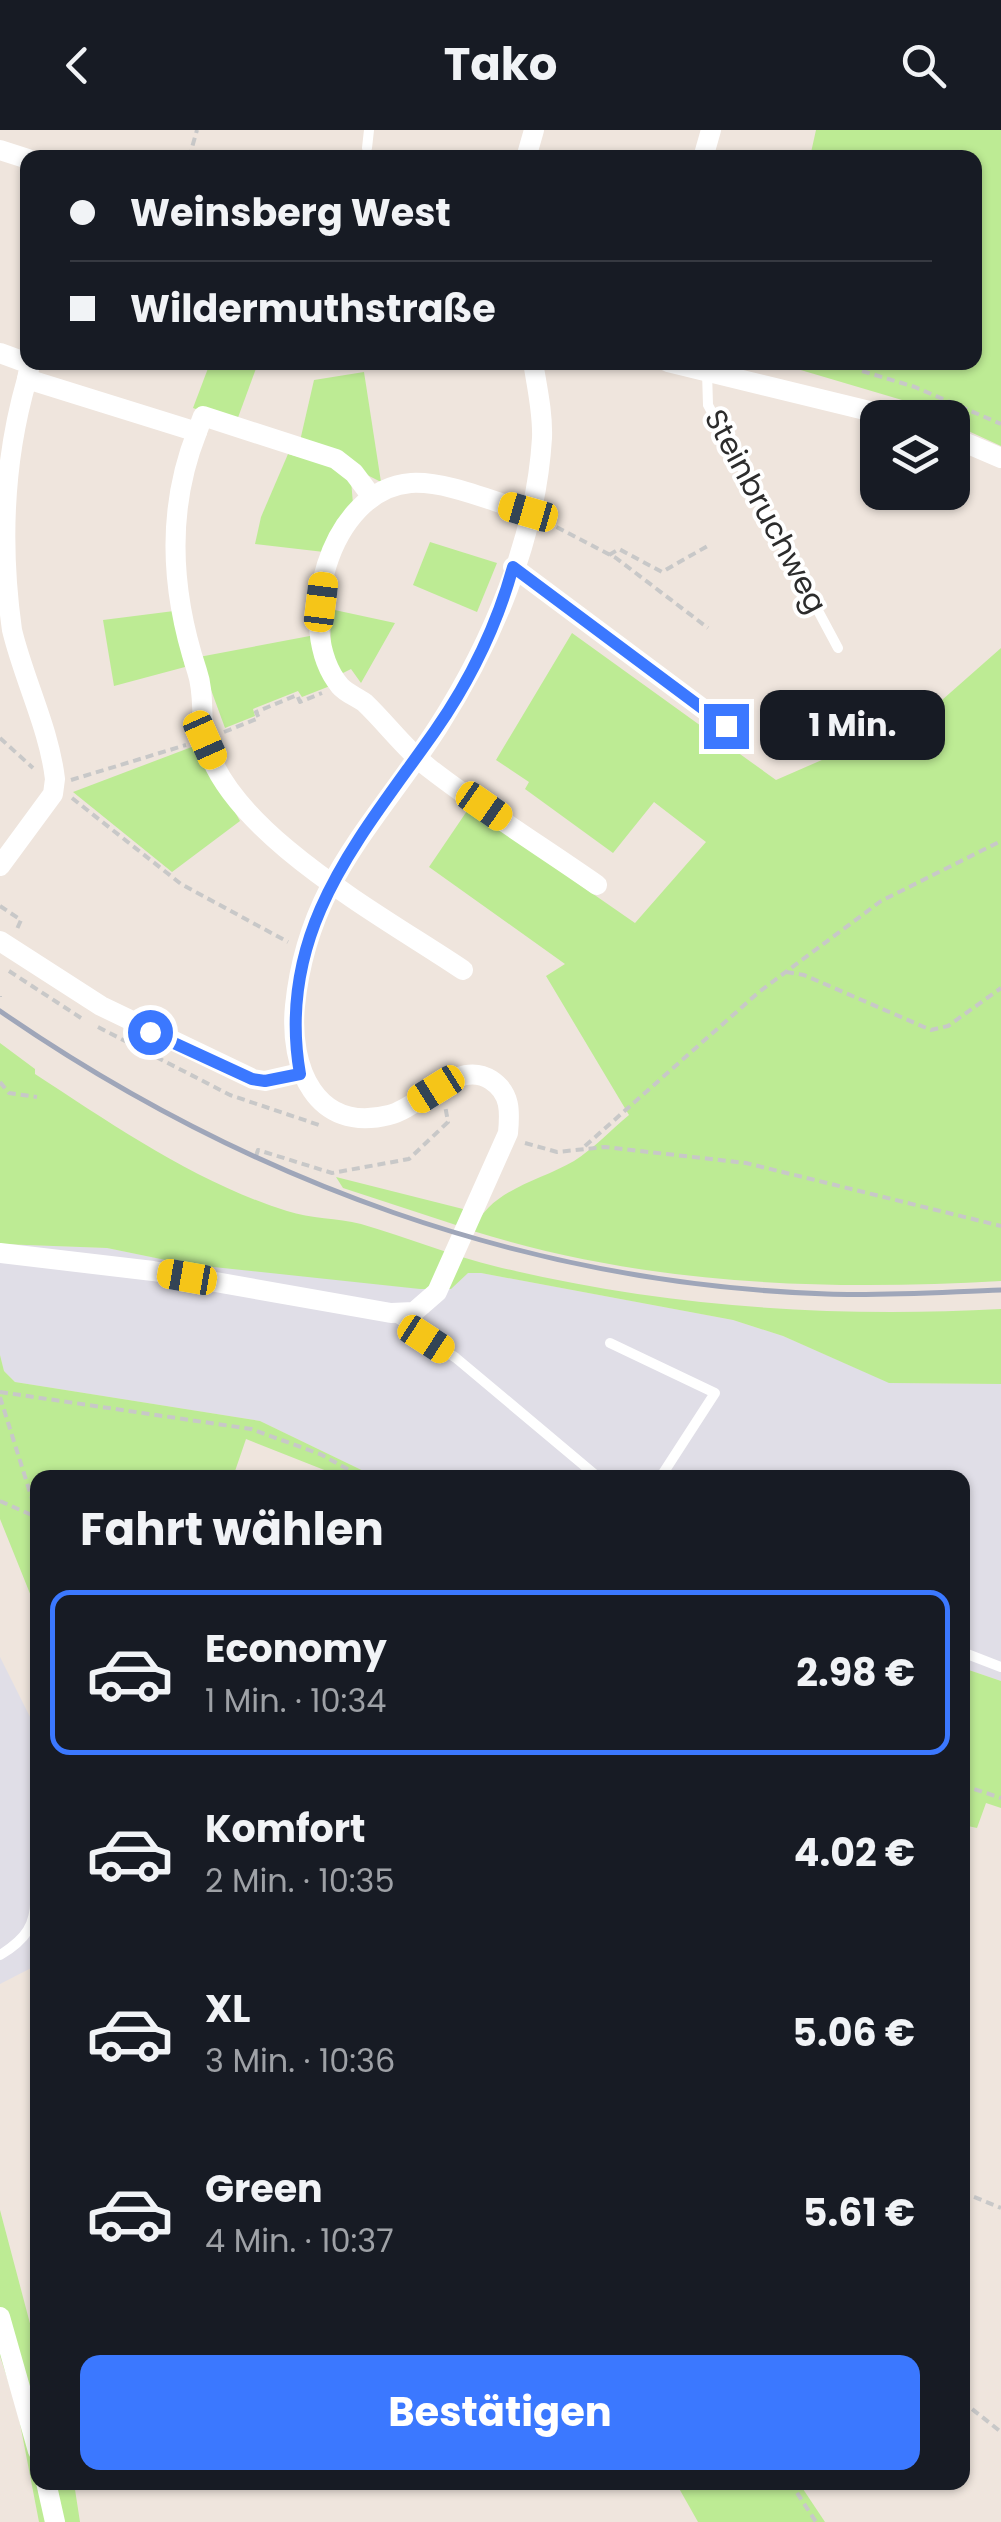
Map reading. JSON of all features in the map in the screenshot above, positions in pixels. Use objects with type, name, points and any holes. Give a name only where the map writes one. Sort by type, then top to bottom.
[{"type":"street","points":[[0,866],[54,785],[52,758],[10,626],[0,542],[5,457],[29,370]]},
{"type":"street","points":[[0,1253],[153,1271],[390,1313],[414,1312],[437,1292],[506,1138],[510,1107],[499,1086],[482,1074],[462,1076],[389,1116],[363,1118],[326,1104],[300,1074],[295,1007],[306,950],[332,882],[353,842],[478,661],[513,567],[528,512],[542,437],[533,370]]},
{"type":"street","name":"Steinbruchweg","points":[[703,370],[860,409]]},
{"type":"street","points":[[27,379],[197,432]]},
{"type":"street","points":[[372,497],[336,459],[203,416],[186,460],[175,536],[183,621],[204,690],[205,740],[220,775],[249,814],[281,845],[462,970]]},
{"type":"street","points":[[970,445],[1001,458]]},
{"type":"street","points":[[528,512],[412,483],[372,497],[340,529],[326,563],[321,602],[325,655],[340,686],[365,704],[416,756],[598,885]]},
{"type":"street","points":[[513,567],[726,726]]},
{"type":"street","points":[[0,941],[101,1006],[252,1079],[265,1081],[300,1074]]},
{"type":"street","points":[[0,2317],[30,2423]]},
{"type":"street","points":[[48,2490],[55,2522]]},
{"type":"lane","points":[[368,148],[369,130]]},
{"type":"lane","name":"Steinbruchweg","points":[[707,371],[708,405],[838,648]]},
{"type":"lane","points":[[390,1313],[456,1358],[589,1470]]},
{"type":"lane","points":[[610,1343],[715,1392],[665,1470]]},
{"type":"lane","points":[[970,1655],[1001,1667]]},
{"type":"lane","points":[[0,1955],[20,1943],[30,1929]]},
{"type":"path","points":[[862,371],[915,387],[1001,424]]},
{"type":"path","points":[[528,512],[610,554],[708,628]]},
{"type":"path","points":[[610,554],[620,549],[662,572],[711,544]]},
{"type":"path","points":[[0,738],[181,884],[306,950]]},
{"type":"path","points":[[585,1146],[786,972],[882,901],[1001,841]]},
{"type":"path","points":[[0,906],[21,920],[16,930],[32,940]]},
{"type":"path","points":[[786,972],[804,975],[930,1030],[948,1026],[1001,988]]},
{"type":"path","points":[[0,1082],[9,1092],[36,1097]]},
{"type":"path","points":[[256,1156],[258,1150],[332,1173],[398,1163],[409,1159],[448,1122],[446,1108]]},
{"type":"path","points":[[506,1138],[556,1152],[585,1146],[746,1163],[1001,1226]]},
{"type":"path","points":[[30,1497],[0,1395],[252,1429],[320,1454],[349,1470]]},
{"type":"path","points":[[0,1501],[30,1514]]},
{"type":"path","points":[[970,1788],[1001,1798]]},
{"type":"path","points":[[970,2195],[1001,2208]]},
{"type":"path","points":[[970,2408],[1001,2432]]},
{"type":"path","points":[[795,2490],[816,2522]]},
{"type":"shaded area","points":[[0,1244],[107,1248],[186,1264],[481,1273],[733,1320],[783,1336],[890,1383],[1001,1384],[1001,1681],[970,1670],[970,1470],[362,1470],[260,1421],[15,1382],[4,1371],[0,1355]]},
{"type":"shaded area","points":[[0,1657],[30,1717],[30,1969],[0,1984]]},
{"type":"green space","points":[[816,130],[1001,130],[1001,446],[970,432],[970,400],[902,400],[801,370],[982,370],[982,150],[812,150]]},
{"type":"green space","points":[[207,370],[255,370],[236,423],[193,408]]},
{"type":"green space","points":[[364,372],[381,482],[300,441],[314,380]]},
{"type":"green space","points":[[288,454],[326,464],[351,480],[353,504],[324,552],[255,544],[261,517]]},
{"type":"green space","points":[[430,542],[497,563],[477,612],[413,585]]},
{"type":"green space","points":[[330,609],[395,623],[361,683],[351,669],[341,674],[331,651]]},
{"type":"green space","points":[[174,611],[185,667],[114,686],[103,620]]},
{"type":"green space","points":[[572,633],[776,780],[925,715],[1001,648],[1001,1281],[868,1285],[735,1280],[603,1263],[473,1231],[491,1205],[503,1196],[574,1161],[629,1115],[546,976],[565,964],[429,867],[469,808],[635,923],[706,842],[654,802],[613,853],[525,789],[529,782],[496,760]]},
{"type":"green space","points":[[315,635],[330,686],[302,697],[298,691],[253,709],[255,716],[225,728],[199,657]]},
{"type":"green space","points":[[197,745],[240,821],[172,872],[73,792]]},
{"type":"green space","points":[[0,1043],[35,1069],[35,1074],[156,1151],[221,1185],[296,1214],[361,1224],[498,1267],[623,1292],[811,1310],[1001,1309],[1001,1384],[889,1383],[783,1336],[733,1320],[481,1273],[468,1273],[451,1289],[420,1289],[185,1264],[107,1248],[0,1244]]},
{"type":"green space","points":[[336,1177],[467,1210],[459,1226],[343,1188]]},
{"type":"green space","points":[[0,1355],[4,1371],[15,1382],[260,1421],[362,1470],[324,1470],[246,1439],[235,1470],[30,1470],[30,1594],[0,1519]]},
{"type":"green space","points":[[970,1670],[1001,1681],[1001,1808],[986,1803],[977,1828],[970,1826]]},
{"type":"green space","points":[[0,2210],[30,2324],[30,2475],[17,2408],[0,2356]]},
{"type":"green space","points":[[33,2490],[75,2490],[80,2522],[39,2522]]},
{"type":"green space","points":[[680,2490],[804,2490],[825,2522],[698,2522]]},
{"type":"railway","points":[[0,1011],[94,1072],[191,1126],[291,1173],[393,1212],[498,1245],[606,1269],[715,1286],[827,1294],[1001,1290]]},
{"type":"route","points":[[150,1032],[252,1079],[265,1081],[300,1074],[295,1007],[306,950],[329,888],[353,842],[436,729],[478,661],[513,567],[726,726]]}]
